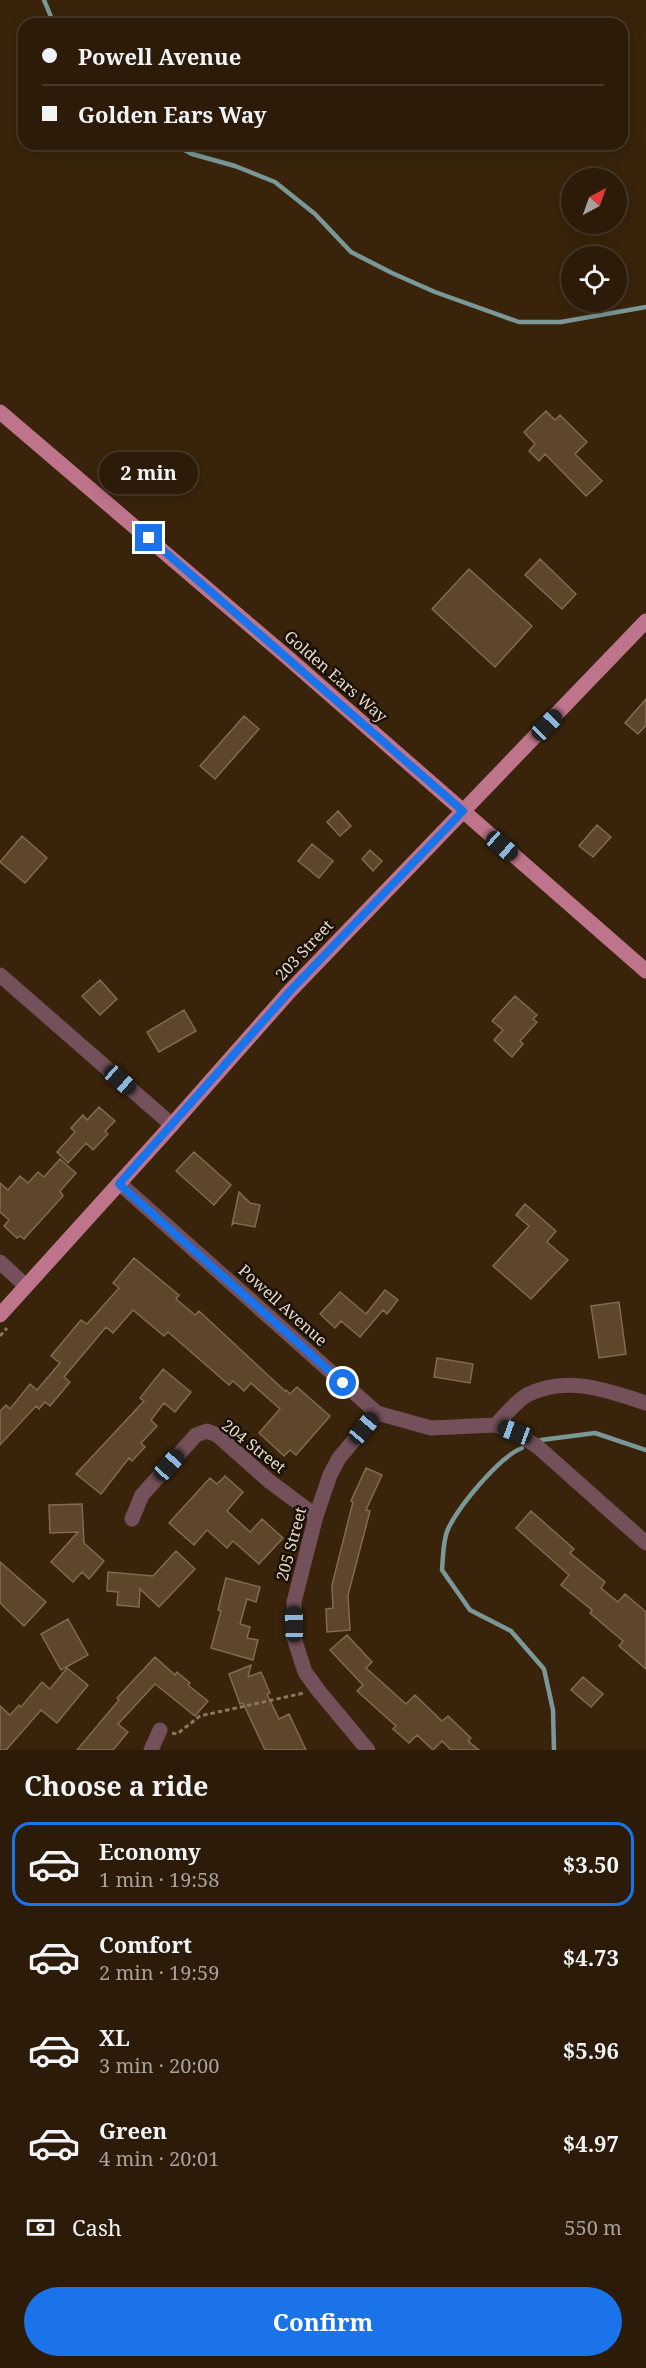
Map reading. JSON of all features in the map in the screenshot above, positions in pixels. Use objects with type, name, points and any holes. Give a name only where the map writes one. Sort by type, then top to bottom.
[{"type":"main road","name":"Golden Ears Way","points":[[0,412],[287,657],[646,971]]},
{"type":"main road","name":"203 Street","points":[[0,1315],[290,991],[646,621]]},
{"type":"street","points":[[0,975],[172,1125]]},
{"type":"street","name":"Powell Avenue","points":[[119,1184],[377,1413],[431,1428],[496,1425],[515,1432],[538,1447],[646,1543]]},
{"type":"street","points":[[0,1262],[26,1286]]},
{"type":"street","points":[[496,1425],[526,1396],[563,1384],[593,1386],[646,1403]]},
{"type":"street","name":"205 Street","points":[[368,1750],[305,1672],[294,1638],[294,1602],[316,1516],[330,1474],[339,1458],[377,1413]]},
{"type":"street","name":"204 Street","points":[[132,1519],[142,1495],[196,1435],[207,1431],[217,1435],[269,1481],[316,1516]]},
{"type":"street","points":[[151,1750],[160,1730]]},
{"type":"path","points":[[160,1730],[177,1734],[200,1716],[318,1690]]},
{"type":"building","points":[[546,411],[555,420],[560,415],[587,442],[575,454],[602,481],[586,496],[545,454],[539,461],[529,451],[535,444],[524,432]]},
{"type":"building","points":[[540,559],[576,594],[562,609],[525,575]]},
{"type":"building","points":[[469,569],[532,626],[495,667],[432,609]]},
{"type":"building","points":[[646,699],[646,725],[638,734],[625,723]]},
{"type":"building","points":[[244,716],[259,729],[215,779],[200,766]]},
{"type":"building","points":[[338,811],[351,826],[340,836],[327,822]]},
{"type":"building","points":[[597,825],[611,837],[593,857],[579,846]]},
{"type":"building","points":[[22,836],[47,858],[25,883],[0,862]]},
{"type":"building","points":[[312,844],[333,861],[319,878],[298,861]]},
{"type":"building","points":[[370,850],[382,861],[373,871],[362,859]]},
{"type":"building","points":[[100,980],[117,999],[100,1015],[82,996]]},
{"type":"building","points":[[515,996],[537,1015],[533,1019],[537,1022],[520,1041],[523,1044],[512,1057],[494,1040],[503,1030],[492,1021]]},
{"type":"building","points":[[184,1010],[196,1031],[159,1052],[147,1032]]},
{"type":"building","points":[[99,1107],[115,1121],[105,1131],[108,1134],[93,1150],[86,1143],[68,1163],[57,1152],[75,1132],[71,1128],[83,1115],[87,1120]]},
{"type":"building","points":[[194,1152],[231,1185],[214,1205],[176,1171]]},
{"type":"building","points":[[60,1159],[76,1173],[60,1191],[63,1196],[24,1239],[20,1236],[17,1238],[4,1226],[9,1220],[0,1212],[0,1183],[8,1190],[20,1176],[28,1183],[38,1172],[44,1177]]},
{"type":"building","points":[[239,1192],[250,1203],[260,1205],[255,1227],[234,1223],[232,1225]]},
{"type":"building","points":[[525,1204],[556,1231],[547,1242],[568,1260],[531,1299],[493,1266],[529,1226],[516,1215]]},
{"type":"building","points":[[134,1258],[179,1295],[176,1299],[195,1315],[199,1311],[285,1391],[290,1394],[297,1387],[330,1416],[296,1455],[290,1450],[284,1456],[259,1433],[280,1409],[251,1383],[244,1391],[233,1381],[229,1385],[168,1332],[164,1336],[133,1310],[113,1333],[106,1327],[64,1377],[70,1382],[50,1406],[45,1402],[39,1409],[36,1406],[0,1445],[0,1411],[6,1405],[10,1409],[30,1384],[37,1390],[60,1363],[51,1356],[81,1320],[87,1324],[119,1288],[113,1283]]},
{"type":"building","points":[[385,1290],[398,1300],[387,1314],[383,1310],[360,1337],[341,1321],[335,1328],[320,1314],[340,1292],[366,1314]]},
{"type":"building","points":[[619,1302],[626,1354],[599,1358],[591,1306]]},
{"type":"building","points":[[437,1358],[473,1364],[470,1383],[434,1377]]},
{"type":"building","points":[[163,1369],[191,1392],[175,1412],[164,1403],[151,1420],[157,1426],[141,1443],[145,1447],[132,1461],[129,1458],[101,1494],[76,1474],[144,1401],[140,1398]]},
{"type":"building","points":[[366,1468],[382,1475],[366,1510],[370,1511],[348,1595],[350,1630],[327,1632],[326,1609],[333,1608],[332,1585],[353,1502],[351,1501]]},
{"type":"building","points":[[225,1476],[243,1492],[227,1511],[250,1532],[262,1519],[283,1538],[259,1564],[233,1541],[227,1548],[207,1530],[194,1545],[169,1523],[210,1478],[217,1484]]},
{"type":"building","points":[[82,1504],[84,1543],[104,1561],[89,1579],[82,1572],[73,1582],[51,1562],[78,1532],[50,1533],[49,1505]]},
{"type":"building","points":[[531,1511],[574,1549],[570,1553],[605,1582],[601,1588],[618,1602],[625,1594],[646,1612],[646,1669],[619,1646],[623,1641],[590,1613],[592,1610],[561,1585],[569,1575],[516,1528]]},
{"type":"building","points":[[176,1551],[195,1569],[159,1607],[140,1589],[139,1607],[117,1605],[118,1592],[107,1591],[108,1572],[153,1576]]},
{"type":"building","points":[[0,1562],[46,1602],[24,1626],[0,1603]]},
{"type":"building","points":[[226,1578],[260,1587],[256,1602],[247,1599],[240,1624],[250,1627],[247,1638],[258,1640],[253,1660],[211,1648],[221,1611],[218,1610]]},
{"type":"building","points":[[68,1619],[88,1655],[61,1670],[41,1634]]},
{"type":"building","points":[[347,1635],[372,1662],[366,1668],[406,1704],[415,1695],[442,1721],[448,1716],[471,1738],[468,1741],[479,1750],[451,1750],[442,1741],[433,1750],[417,1735],[409,1743],[393,1729],[396,1726],[357,1691],[363,1685],[330,1650]]},
{"type":"building","points":[[155,1657],[175,1675],[177,1672],[190,1683],[188,1685],[208,1701],[195,1716],[155,1684],[118,1724],[128,1732],[113,1750],[77,1750],[119,1700],[117,1698]]},
{"type":"building","points":[[251,1665],[248,1677],[261,1672],[270,1693],[267,1694],[279,1719],[289,1714],[306,1750],[265,1750],[243,1703],[240,1704],[229,1674]]},
{"type":"building","points":[[67,1668],[88,1685],[57,1723],[41,1710],[6,1750],[0,1750],[0,1706],[10,1715],[19,1705],[21,1707],[42,1682],[50,1689]]},
{"type":"building","points":[[583,1677],[603,1694],[591,1707],[571,1690]]},
{"type":"waterway","points":[[44,0],[52,18]]},
{"type":"waterway","points":[[184,150],[275,182],[315,214],[351,252],[435,292],[519,322],[561,322],[646,307]]},
{"type":"waterway","points":[[541,1440],[595,1433],[646,1450]]},
{"type":"waterway","points":[[522,1448],[502,1461],[491,1472],[453,1519],[445,1538],[442,1570],[470,1610],[511,1631],[544,1669],[553,1710],[554,1750]]},
{"type":"route","points":[[149,538],[463,811],[290,991],[119,1184],[343,1383]]}]
